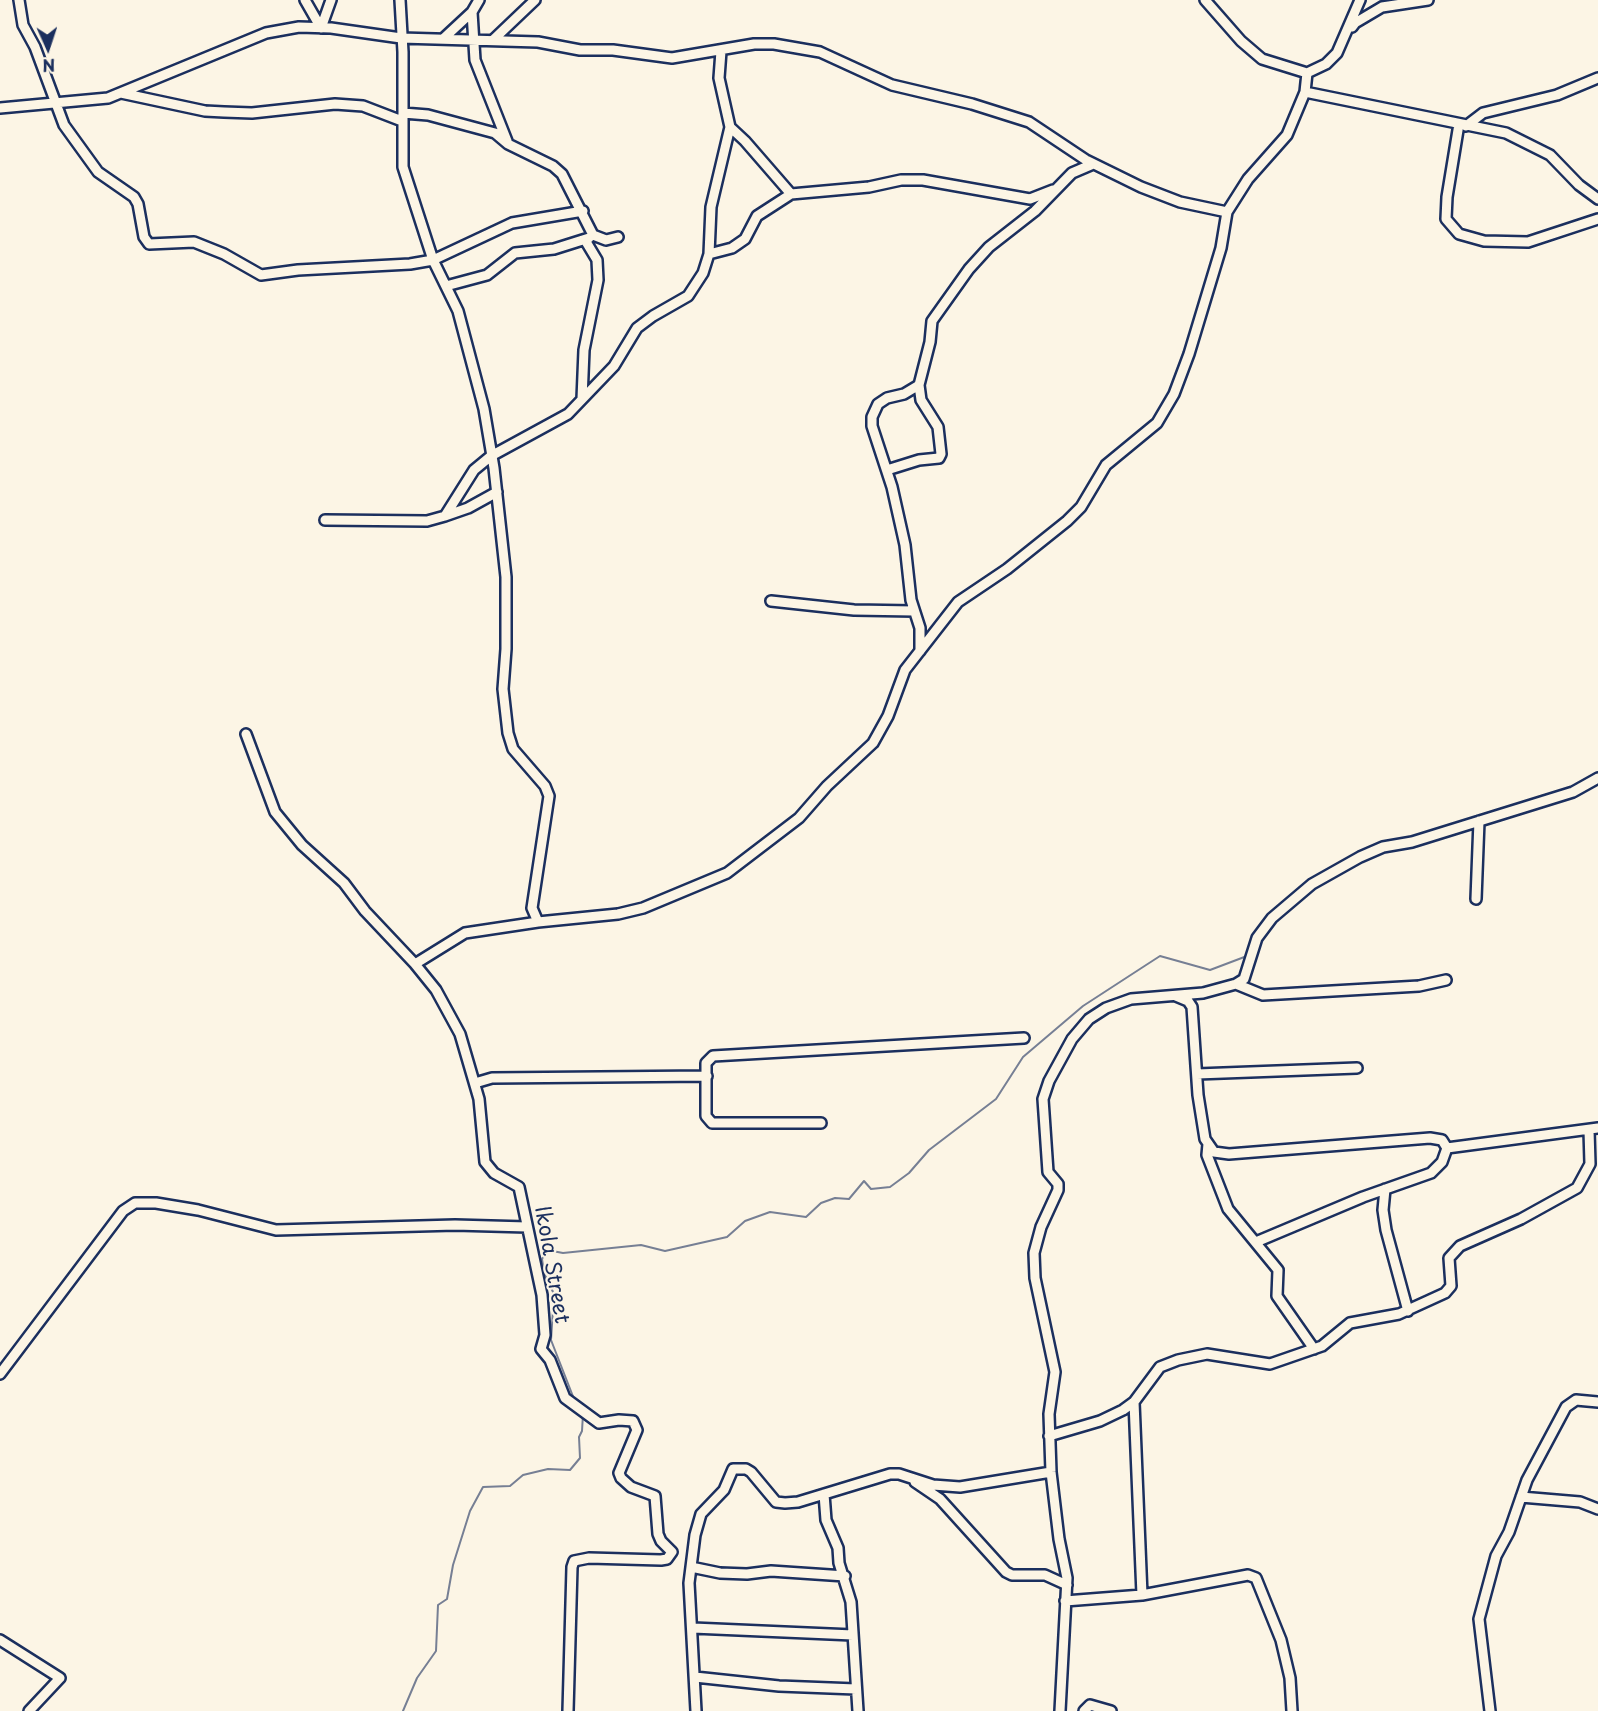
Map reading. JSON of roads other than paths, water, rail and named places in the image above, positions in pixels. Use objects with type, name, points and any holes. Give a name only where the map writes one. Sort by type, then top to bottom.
[{"type":"street","points":[[19,0],[23,25],[35,47],[63,125],[98,172],[134,197],[138,204],[144,237],[149,244],[194,242],[224,254],[261,276],[298,270],[410,264],[433,260],[512,223],[583,211]]},
{"type":"street","points":[[304,0],[321,28]]},
{"type":"street","points":[[321,28],[331,0]]},
{"type":"street","points":[[400,0],[403,167],[433,260],[458,310],[475,372],[497,492],[506,577],[503,689],[507,733],[513,748],[545,786],[549,796],[532,908],[538,922]]},
{"type":"street","points":[[444,38],[472,12],[479,0]]},
{"type":"street","points":[[493,40],[535,0]]},
{"type":"street","points":[[1205,0],[1240,41],[1263,59],[1307,73],[1326,64],[1337,53],[1354,23],[1382,7],[1428,0]]},
{"type":"street","points":[[1346,37],[1360,0]]},
{"type":"street","points":[[472,12],[475,60],[508,144]]},
{"type":"street","points":[[0,108],[97,101],[266,33],[299,27],[401,38],[538,42],[580,50],[613,50],[672,58],[754,44],[774,44],[820,52],[892,85],[972,104],[1029,122],[1093,164],[1180,202],[1227,213]]},
{"type":"street","points":[[445,516],[474,470],[491,456],[568,414],[614,366],[638,328],[652,316],[688,296],[704,273],[709,254],[711,207],[730,127],[719,78],[722,51]]},
{"type":"street","points":[[415,963],[465,933],[538,922],[618,914],[643,908],[727,873],[799,818],[827,786],[873,743],[888,716],[905,670],[958,602],[1007,568],[1067,521],[1081,507],[1106,465],[1157,423],[1174,394],[1189,354],[1221,248],[1227,213],[1248,179],[1287,135],[1305,92],[1307,73]]},
{"type":"street","points":[[1598,78],[1557,95],[1483,113],[1462,125],[1446,197],[1446,219],[1460,234],[1484,241],[1528,242],[1598,219]]},
{"type":"street","points":[[1305,92],[1506,134],[1530,144],[1559,163],[1579,185],[1598,200]]},
{"type":"street","points":[[121,93],[205,111],[252,114],[335,104],[363,106],[403,117],[428,115],[490,131],[508,144],[553,166],[562,174],[583,211],[597,260],[598,280],[584,350],[582,399]]},
{"type":"street","points":[[730,127],[791,194]]},
{"type":"street","points":[[887,470],[919,460],[939,458],[941,454],[938,427],[921,400],[919,385],[936,313],[989,247],[1035,211],[1072,173],[1093,164]]},
{"type":"street","points":[[709,254],[732,248],[745,239],[757,216],[791,194],[869,187],[902,180],[923,180],[1030,199],[1058,188]]},
{"type":"street","points":[[446,286],[487,275],[514,253],[554,249],[589,237],[606,240],[618,237]]},
{"type":"street","points":[[919,385],[904,394],[887,398],[878,404],[872,417],[872,426],[887,470],[905,545],[914,611],[920,628],[920,651]]},
{"type":"street","points":[[325,520],[428,521],[468,508],[497,492]]},
{"type":"street","points":[[771,601],[854,610],[914,611]]},
{"type":"street","name":"Ikola Street","points":[[246,735],[275,812],[302,845],[344,883],[365,910],[415,963],[436,990],[460,1034],[479,1099],[485,1162],[494,1173],[519,1187],[542,1295],[545,1335],[541,1349],[550,1360],[565,1398],[599,1423],[619,1420],[633,1421],[637,1430],[619,1473],[631,1487],[655,1496],[658,1534],[660,1540],[672,1552],[667,1559],[589,1558],[574,1562],[568,1711]]},
{"type":"street","points":[[1060,1711],[1067,1585],[1051,1472],[1049,1436],[1055,1372],[1035,1278],[1034,1253],[1058,1184],[1048,1172],[1043,1099],[1049,1080],[1072,1039],[1089,1019],[1106,1008],[1131,999],[1203,993],[1236,984],[1248,972],[1257,938],[1266,924],[1312,884],[1383,847],[1412,842],[1573,792],[1598,778]]},
{"type":"street","points":[[1476,899],[1479,821]]},
{"type":"street","points":[[1236,984],[1263,995],[1419,986],[1446,980]]},
{"type":"street","points":[[1174,995],[1188,1001],[1192,1007],[1197,1074],[1208,1144],[1207,1155],[1228,1209],[1278,1270],[1279,1300],[1314,1349]]},
{"type":"street","points":[[821,1123],[712,1123],[706,1116],[706,1063],[713,1056],[1024,1038]]},
{"type":"street","points":[[1197,1074],[1357,1068]]},
{"type":"street","points":[[475,1083],[492,1078],[707,1076]]},
{"type":"street","points":[[1049,1436],[1100,1421],[1134,1402],[1160,1367],[1190,1356],[1207,1354],[1270,1364],[1323,1346],[1350,1323],[1377,1320],[1408,1311],[1450,1289],[1448,1262],[1451,1254],[1460,1246],[1521,1219],[1577,1188],[1590,1164],[1593,1129],[1447,1148]]},
{"type":"street","points":[[1208,1144],[1214,1152],[1229,1154],[1430,1138],[1442,1140],[1447,1148]]},
{"type":"street","points":[[1256,1242],[1385,1189],[1431,1173],[1442,1162],[1447,1148]]},
{"type":"street","points":[[1385,1189],[1383,1210],[1386,1230],[1408,1311]]},
{"type":"street","points":[[0,1374],[123,1211],[135,1203],[156,1203],[198,1210],[276,1230],[455,1225],[527,1227]]},
{"type":"street","points":[[1490,1711],[1479,1619],[1496,1556],[1509,1532],[1527,1480],[1569,1403],[1575,1400],[1598,1402]]},
{"type":"street","points":[[1134,1402],[1142,1595]]},
{"type":"street","points":[[696,1711],[691,1566],[701,1514],[724,1490],[733,1469],[746,1468],[776,1502],[791,1503],[825,1494],[875,1476],[899,1474],[933,1485],[960,1487],[1051,1472]]},
{"type":"street","points":[[909,1478],[939,1499],[1006,1572],[1012,1575],[1045,1575],[1067,1585]]},
{"type":"street","points":[[825,1494],[826,1520],[838,1548],[853,1635],[858,1711]]},
{"type":"street","points":[[1521,1497],[1580,1502],[1598,1509]]},
{"type":"street","points":[[691,1566],[720,1573],[747,1574],[771,1571],[844,1576]]},
{"type":"street","points":[[1065,1601],[1142,1595],[1248,1575],[1256,1578],[1281,1640],[1290,1678],[1292,1711]]},
{"type":"street","points":[[693,1628],[853,1635]]},
{"type":"street","points":[[0,1640],[60,1678],[29,1711]]},
{"type":"street","points":[[695,1677],[779,1686],[856,1689]]},
{"type":"street","points":[[1084,1711],[1090,1705],[1111,1711]]},
{"type":"waterway","points":[[574,1399],[551,1340],[554,1294],[544,1273],[542,1259],[547,1250],[563,1253],[641,1245],[665,1251],[727,1237],[745,1221],[770,1212],[806,1217],[821,1203],[835,1198],[849,1199],[864,1181],[871,1189],[890,1187],[909,1173],[929,1150],[996,1099],[1023,1057],[1083,1006],[1143,967],[1160,956],[1210,970],[1247,956]]},
{"type":"waterway","points":[[403,1711],[417,1678],[436,1651],[438,1605],[447,1599],[453,1565],[470,1511],[483,1487],[510,1486],[523,1475],[548,1469],[570,1470],[580,1458],[579,1437],[582,1431],[583,1414]]}]
